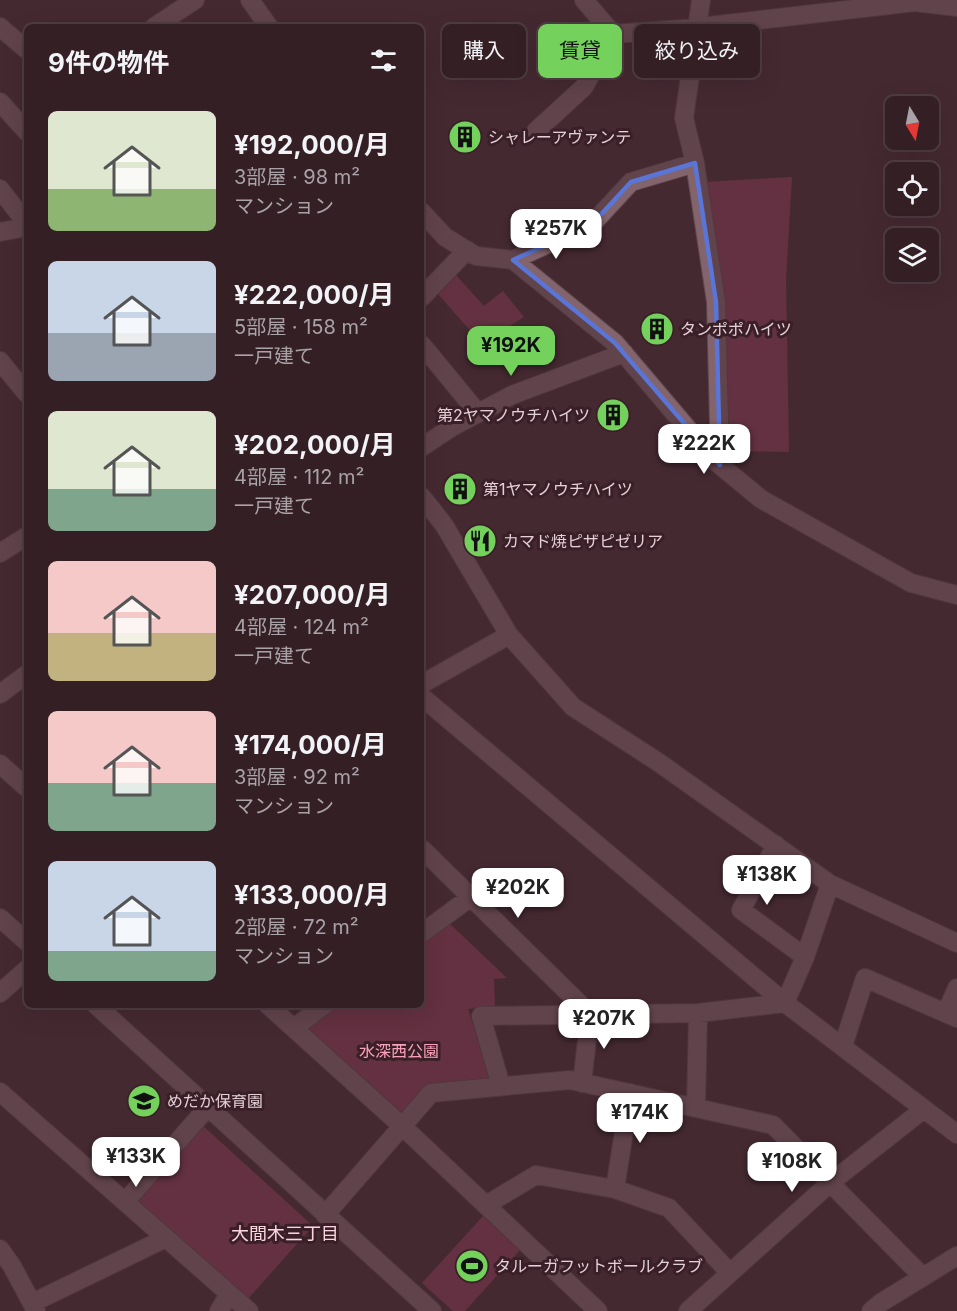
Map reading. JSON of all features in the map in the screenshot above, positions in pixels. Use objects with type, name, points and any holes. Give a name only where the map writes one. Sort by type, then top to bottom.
[{"type":"street","points":[[159,24],[195,0]]},
{"type":"street","points":[[250,0],[267,24]]},
{"type":"street","points":[[584,0],[604,24]]},
{"type":"street","points":[[698,24],[701,0]]},
{"type":"street","points":[[715,24],[786,8],[915,2],[957,7]]},
{"type":"street","points":[[0,27],[24,47]]},
{"type":"street","points":[[536,131],[584,87],[589,78]]},
{"type":"street","points":[[690,78],[684,118],[695,163],[716,302],[720,465]]},
{"type":"street","points":[[0,102],[24,129]]},
{"type":"street","points":[[424,214],[445,237],[476,256],[513,260],[593,223],[631,182],[695,163]]},
{"type":"street","points":[[0,189],[24,222]]},
{"type":"street","points":[[0,232],[24,227]]},
{"type":"street","points":[[424,295],[467,250]]},
{"type":"street","points":[[513,260],[615,343],[720,465],[761,499],[910,583],[957,595]]},
{"type":"street","points":[[424,347],[478,413]]},
{"type":"street","points":[[424,446],[452,427],[512,395],[624,353]]},
{"type":"street","points":[[0,361],[24,390]]},
{"type":"street","points":[[424,500],[444,525],[509,635],[573,707],[658,762],[830,884],[957,943]]},
{"type":"street","points":[[2,547],[24,537]]},
{"type":"street","points":[[424,683],[509,635]]},
{"type":"street","points":[[0,694],[24,676]]},
{"type":"street","points":[[424,699],[785,1004],[957,1134]]},
{"type":"street","points":[[0,764],[24,785]]},
{"type":"street","points":[[776,845],[741,910],[805,957]]},
{"type":"street","points":[[424,853],[590,1014]]},
{"type":"street","points":[[785,1004],[805,957],[830,884]]},
{"type":"street","points":[[424,932],[471,897]]},
{"type":"street","points":[[0,918],[24,939]]},
{"type":"street","points":[[0,993],[24,972]]},
{"type":"street","points":[[843,1046],[865,978],[951,1015],[957,987]]},
{"type":"street","points":[[501,1086],[481,1016],[698,1013],[785,1004]]},
{"type":"street","points":[[99,1008],[432,1311]]},
{"type":"street","points":[[271,1008],[402,1126],[598,1311]]},
{"type":"street","points":[[294,1028],[320,1008]]},
{"type":"street","points":[[696,1108],[698,1013]]},
{"type":"street","points":[[582,1083],[590,1014]]},
{"type":"street","points":[[325,1215],[431,1093],[570,1080],[773,1125],[922,1276]]},
{"type":"street","points":[[0,1092],[249,1311]]},
{"type":"street","points":[[615,1189],[630,1094]]},
{"type":"street","points":[[125,1202],[207,1108]]},
{"type":"street","points":[[688,1311],[830,1183],[924,1109]]},
{"type":"street","points":[[486,1205],[536,1175],[615,1189],[669,1208],[730,1274]]},
{"type":"street","points":[[1,1252],[12,1266],[34,1307],[166,1238]]},
{"type":"street","points":[[871,1311],[922,1276],[957,1256]]},
{"type":"street","points":[[219,1311],[229,1294]]},
{"type":"highlighted area","points":[[695,163],[716,302],[720,465],[615,343],[513,260],[593,223],[631,182]]},
{"type":"green space","points":[[792,177],[786,280],[789,452],[727,451],[705,182]]},
{"type":"green space","points":[[455,274],[484,306],[503,291],[524,317],[482,344],[437,293]]},
{"type":"green space","name":"水深西公園","points":[[449,923],[507,978],[494,979],[495,1006],[468,1009],[491,1081],[436,1085],[420,1091],[403,1111],[395,1111],[308,1031],[309,1025],[333,1008],[424,1008],[424,942]]},
{"type":"green space","points":[[201,1124],[313,1226],[246,1301],[135,1201]]},
{"type":"green space","name":"タルーガフットボールクラブ","points":[[484,1215],[521,1249],[465,1311],[453,1311],[422,1283]]},
{"type":"place","name":"シャレーアヴァンテ","points":[[465,137]]},
{"type":"place","name":"タンポポハイツ","points":[[657,329]]},
{"type":"place","name":"第2ヤマノウチハイツ","points":[[613,415]]},
{"type":"place","name":"第1ヤマノウチハイツ","points":[[460,489]]},
{"type":"place","name":"カマド焼ピザピゼリア","points":[[480,541]]},
{"type":"place","name":"めだか保育園","points":[[144,1101]]},
{"type":"place","name":"タルーガフットボールクラブ","points":[[472,1266]]},
{"type":"district","name":"大間木三丁目","points":[[285,1234]]}]
